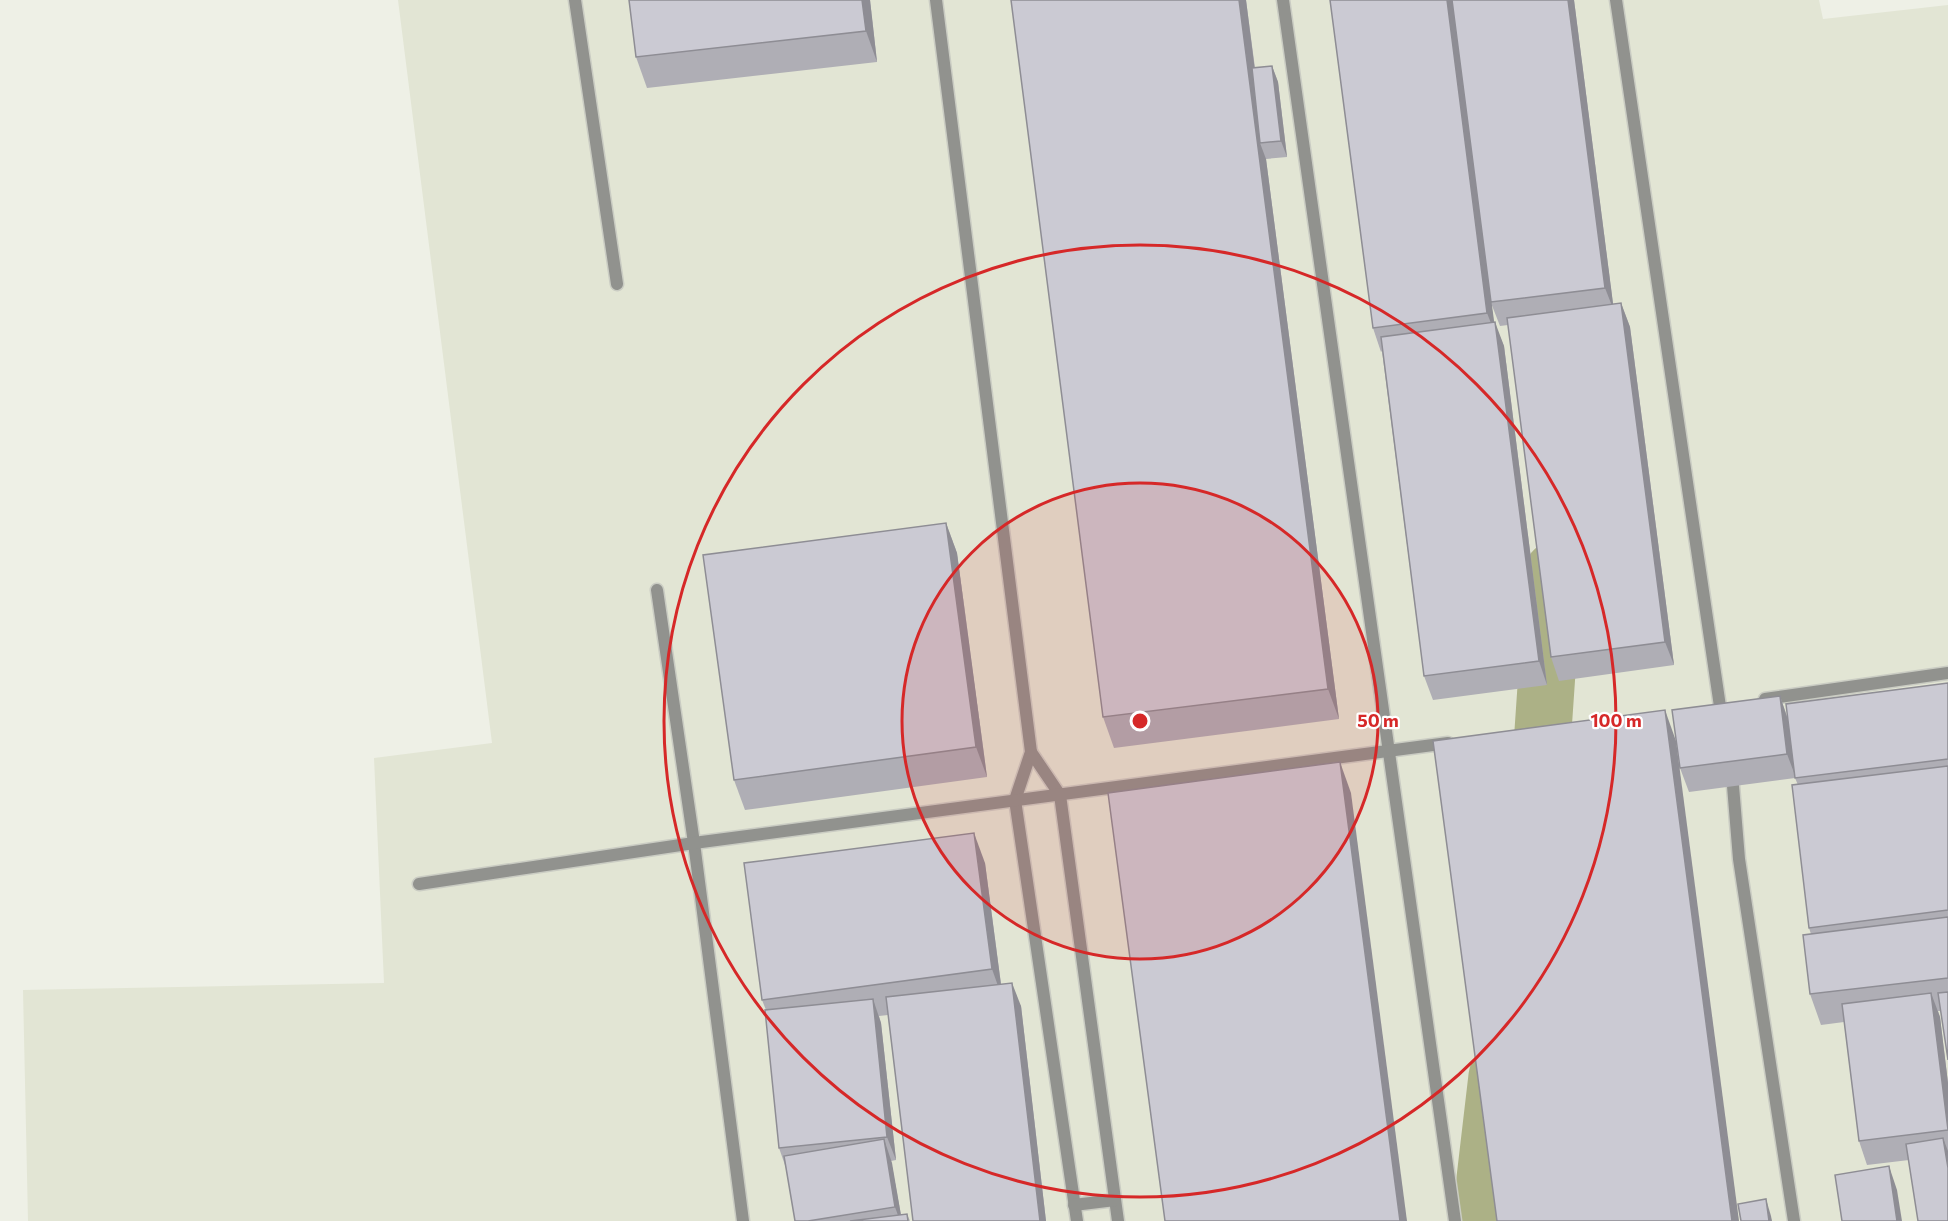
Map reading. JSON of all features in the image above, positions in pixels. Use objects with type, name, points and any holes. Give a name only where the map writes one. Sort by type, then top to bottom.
[{"type":"lane","points":[[575,0],[617,284]]},
{"type":"lane","points":[[936,0],[1031,752],[1016,800],[1077,1221]]},
{"type":"lane","points":[[1282,0],[1455,1221]]},
{"type":"lane","points":[[1616,0],[1723,728]]},
{"type":"lane","points":[[657,590],[694,843],[743,1221]]},
{"type":"lane","points":[[1754,700],[1948,673]]},
{"type":"lane","points":[[419,884],[694,843],[1461,741]]},
{"type":"lane","points":[[1031,752],[1060,795],[1118,1221]]},
{"type":"lane","points":[[1732,786],[1741,870],[1794,1221]]},
{"type":"lane","points":[[1074,1205],[1115,1200]]},
{"type":"shaded area","points":[[398,0],[1819,0],[1823,19],[1948,5],[1948,1221],[28,1221],[23,990],[384,983],[374,758],[492,743]]},
{"type":"building","points":[[629,0],[862,0],[866,31],[636,57]]},
{"type":"building","points":[[1011,0],[1239,0],[1328,689],[1103,717]]},
{"type":"building","points":[[1330,0],[1447,0],[1487,313],[1373,328]]},
{"type":"building","points":[[1452,0],[1568,0],[1605,288],[1491,302]]},
{"type":"building","points":[[1272,66],[1281,141],[1260,143],[1252,68]]},
{"type":"building","points":[[1621,303],[1665,642],[1551,657],[1507,318]]},
{"type":"building","points":[[1495,322],[1539,661],[1424,676],[1381,337]]},
{"type":"building","points":[[946,523],[976,747],[734,780],[703,555]]},
{"type":"building","points":[[1948,683],[1948,759],[1795,778],[1786,704]]},
{"type":"building","points":[[1780,696],[1787,754],[1680,768],[1672,710]]},
{"type":"building","points":[[1665,710],[1732,1221],[1497,1221],[1433,741]]},
{"type":"building","points":[[1340,762],[1400,1221],[1165,1221],[1108,793]]},
{"type":"building","points":[[1948,766],[1948,910],[1809,928],[1792,785]]},
{"type":"building","points":[[974,833],[992,969],[762,1000],[744,863]]},
{"type":"building","points":[[1948,917],[1948,978],[1810,994],[1803,935]]},
{"type":"building","points":[[1012,983],[1040,1221],[913,1221],[886,997]]},
{"type":"building","points":[[1948,992],[1948,1060],[1938,993]]},
{"type":"building","points":[[1931,993],[1948,1130],[1859,1141],[1842,1004]]},
{"type":"building","points":[[873,999],[887,1137],[779,1148],[765,1010]]},
{"type":"building","points":[[1943,1138],[1948,1168],[1948,1221],[1918,1221],[1906,1144]]},
{"type":"building","points":[[884,1139],[895,1207],[808,1221],[795,1221],[784,1156]]},
{"type":"building","points":[[1889,1166],[1897,1221],[1842,1221],[1835,1175]]},
{"type":"building","points":[[1766,1199],[1769,1221],[1741,1221],[1738,1204]]},
{"type":"building","points":[[907,1214],[908,1221],[850,1221]]},
{"type":"waterway","points":[[1538,804],[1554,570]]},
{"type":"waterway","points":[[1480,1221],[1497,1076]]}]
